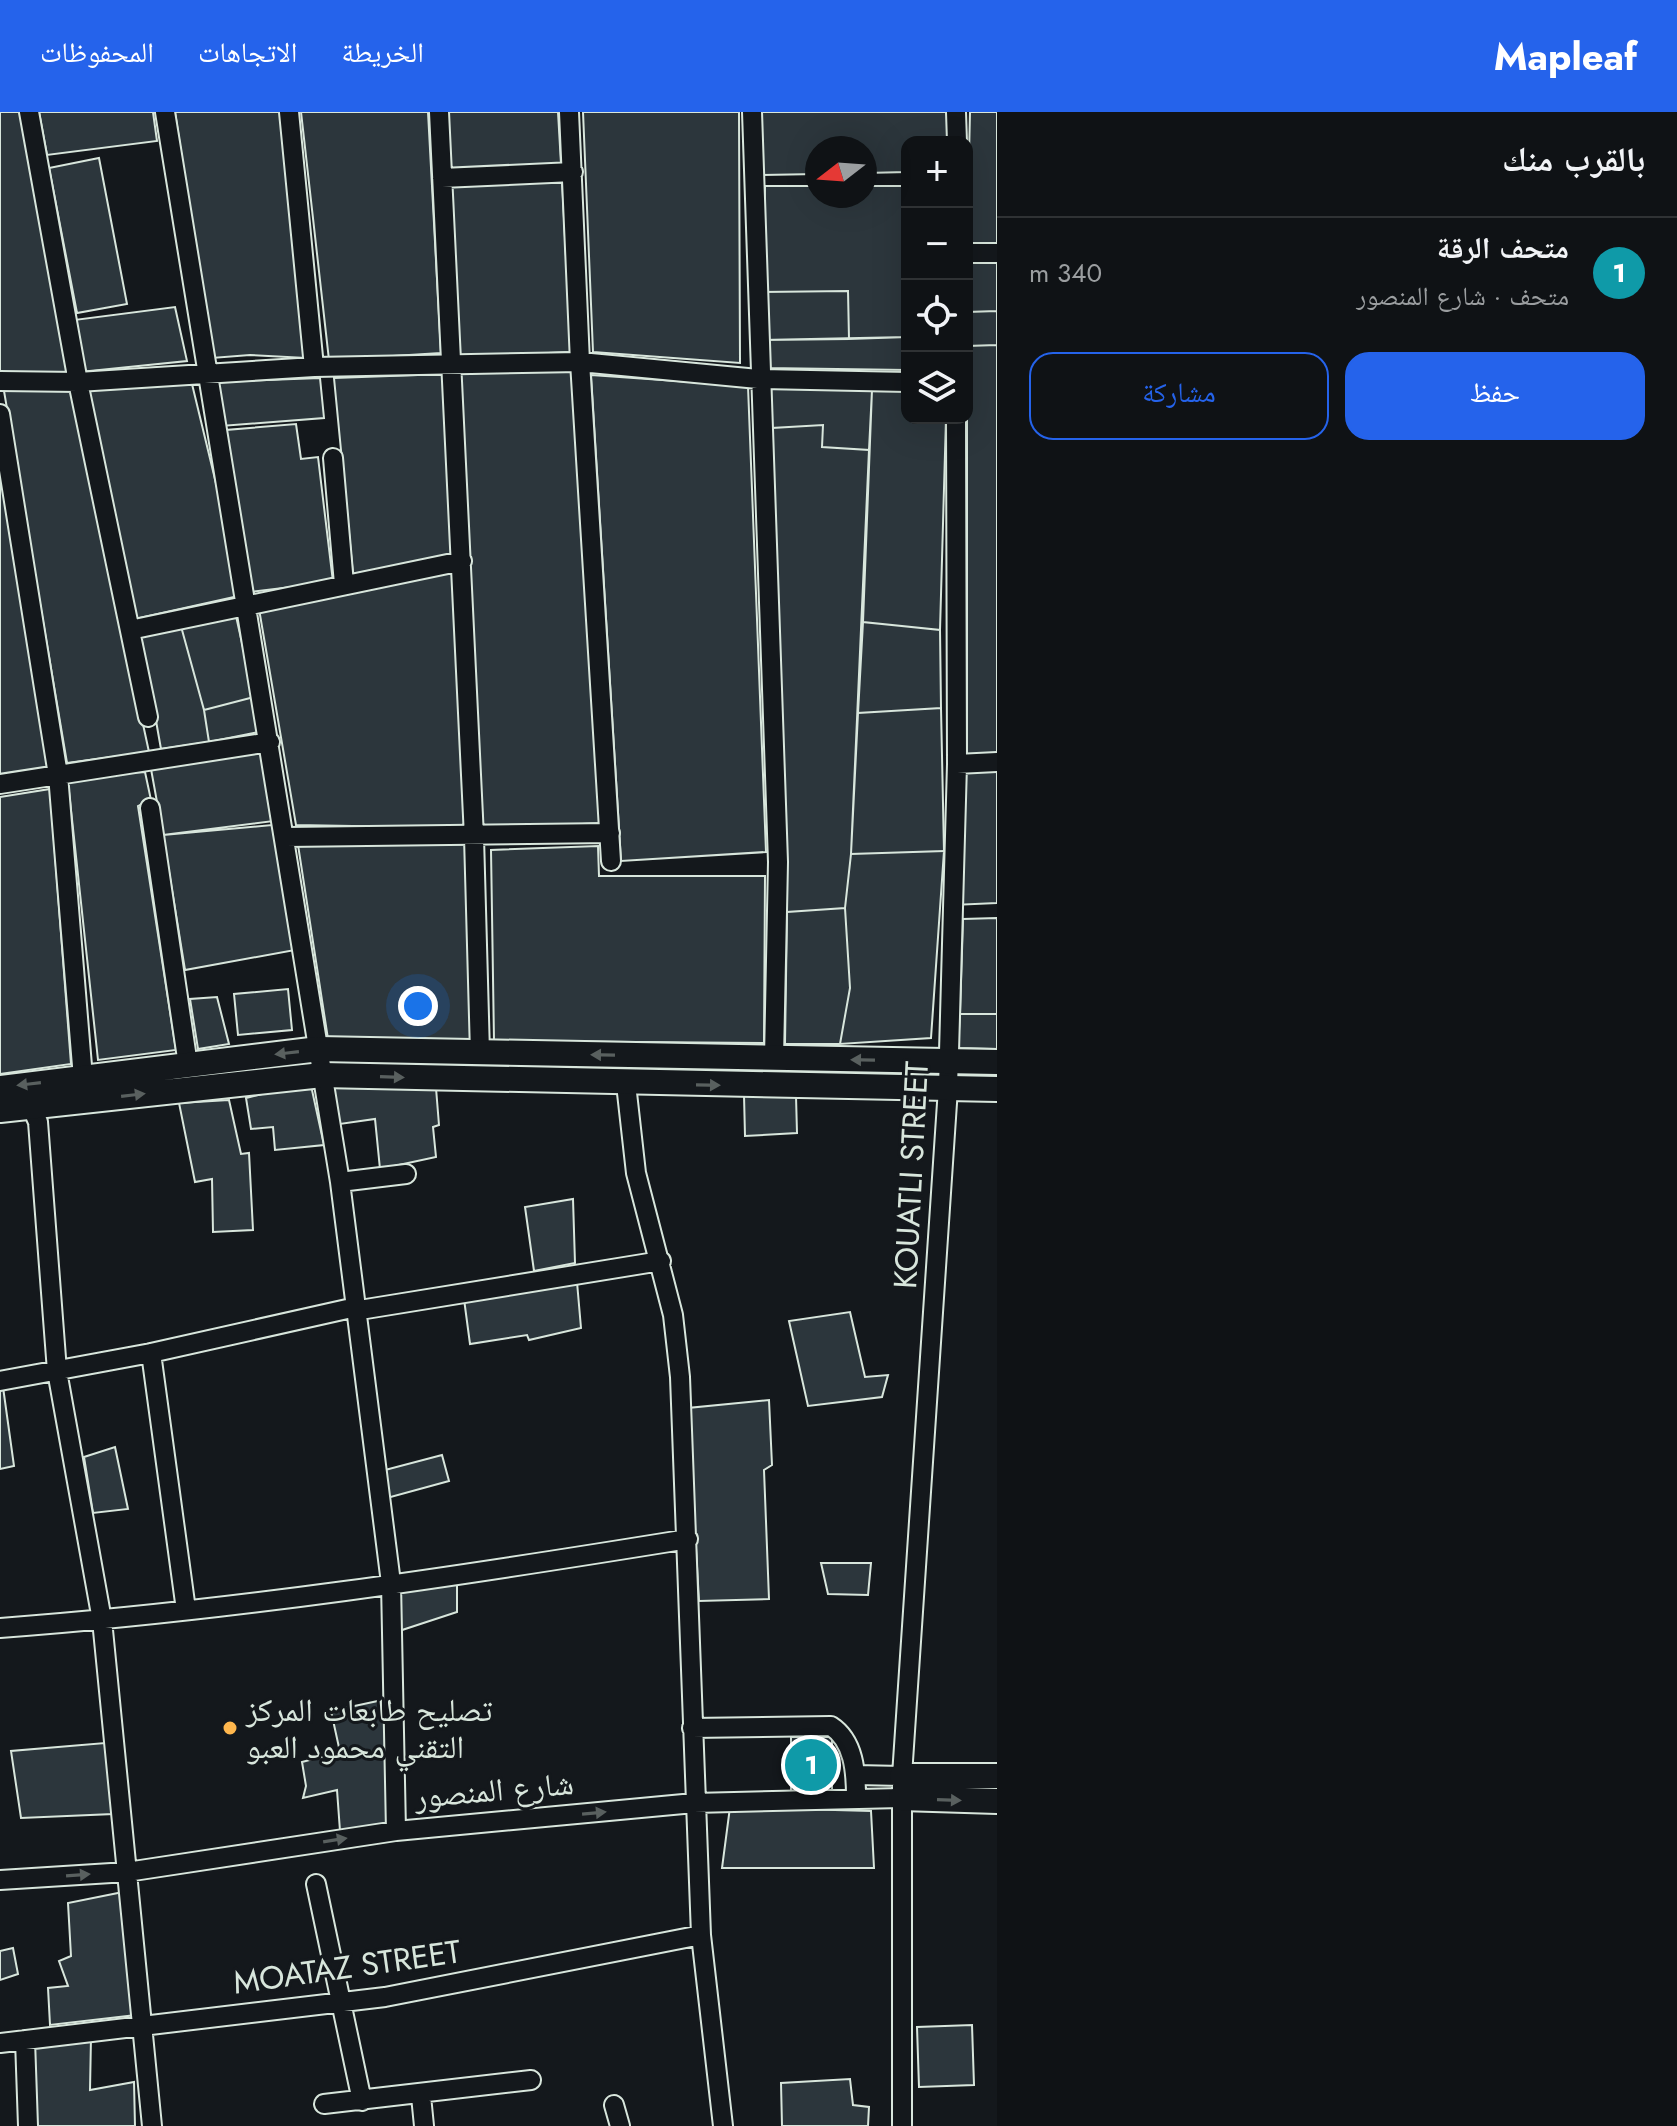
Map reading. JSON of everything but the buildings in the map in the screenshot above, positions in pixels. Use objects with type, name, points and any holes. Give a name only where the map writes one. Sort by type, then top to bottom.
[{"type":"main road","points":[[0,1088],[319,1049],[997,1062]]},
{"type":"main road","points":[[0,1110],[322,1075],[626,1084],[997,1089]]},
{"type":"main road","name":"شارع المنصور","points":[[902,1787],[997,1776]]},
{"type":"main road","name":"شارع المنصور","points":[[902,1787],[997,1801]]},
{"type":"street","points":[[29,112],[78,382],[148,717]]},
{"type":"street","points":[[165,112],[340,1182],[391,1583],[396,1831]]},
{"type":"street","points":[[289,112],[314,367]]},
{"type":"street","points":[[439,112],[462,561],[480,1053]]},
{"type":"street","points":[[569,112],[580,362],[611,861]]},
{"type":"street","points":[[752,112],[758,379],[778,862],[774,1058]]},
{"type":"street","points":[[956,112],[957,136]]},
{"type":"street","points":[[442,178],[573,172]]},
{"type":"street","points":[[973,253],[997,253]]},
{"type":"street","points":[[0,381],[78,382],[314,367],[580,362],[758,379],[901,382]]},
{"type":"street","points":[[0,414],[58,775],[83,1078]]},
{"type":"street","name":"KOUATLI STREET","points":[[902,2126],[902,1787],[948,1088],[957,764],[956,424]]},
{"type":"street","points":[[333,458],[344,584]]},
{"type":"street","points":[[130,630],[245,603],[462,561]]},
{"type":"street","points":[[0,784],[270,742]]},
{"type":"street","points":[[957,764],[997,762]]},
{"type":"street","points":[[150,808],[188,1065]]},
{"type":"street","points":[[286,837],[610,833]]},
{"type":"street","points":[[626,1084],[636,1173],[673,1315],[680,1377],[701,1935],[723,2126]]},
{"type":"street","points":[[31,1106],[38,1122],[57,1371],[102,1620],[145,2025],[152,2126]]},
{"type":"street","points":[[340,1182],[406,1174]]},
{"type":"street","points":[[0,1381],[151,1353],[356,1307],[366,1309],[661,1261]]},
{"type":"street","points":[[151,1353],[186,1610]]},
{"type":"street","points":[[0,1628],[186,1610],[688,1539]]},
{"type":"street","points":[[692,1728],[824,1723],[838,1730],[847,1742],[856,1775],[856,1797]]},
{"type":"street","name":"شارع المنصور","points":[[856,1775],[902,1787]]},
{"type":"street","name":"شارع المنصور","points":[[0,1880],[127,1872],[396,1831],[694,1803],[856,1797],[902,1787]]},
{"type":"street","points":[[316,1884],[362,2101]]},
{"type":"street","name":"MOATAZ STREET","points":[[0,2043],[385,1997],[701,1935]]},
{"type":"street","points":[[25,2040],[28,2126]]},
{"type":"street","points":[[324,2104],[421,2096],[531,2080]]},
{"type":"street","points":[[421,2096],[424,2126]]},
{"type":"street","points":[[614,2105],[620,2126]]},
{"type":"place","name":"تصليح طابعات المركز التقني محمود العبو","points":[[230,1728]]},
{"type":"place","name":"متحف الرقة","points":[[811,1765]]}]
